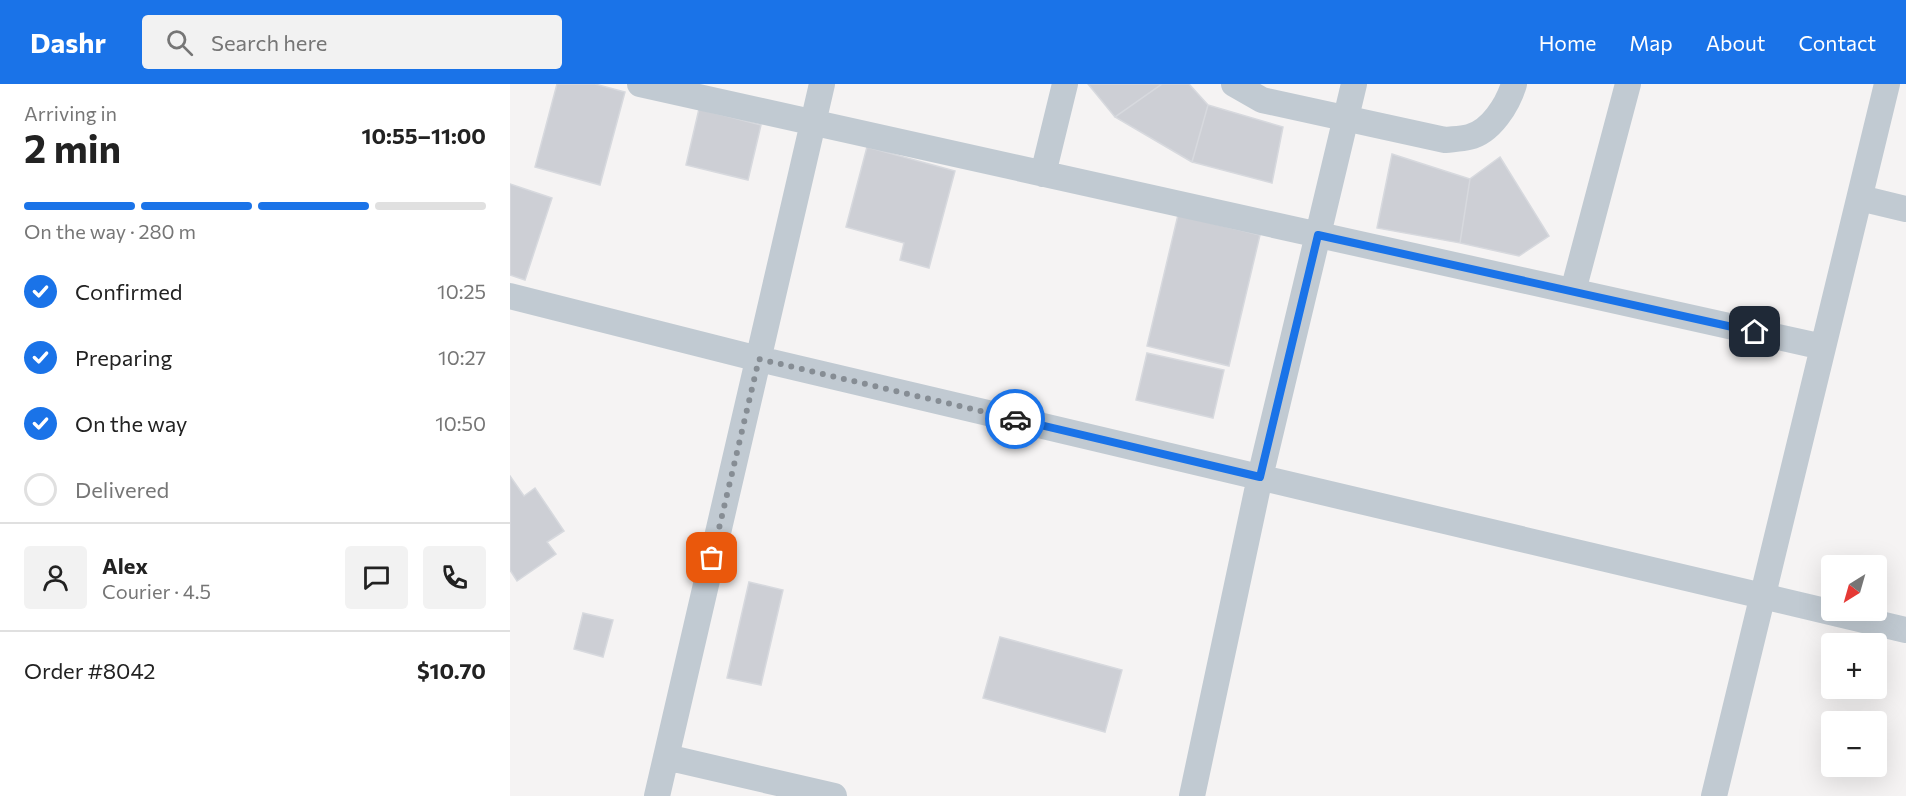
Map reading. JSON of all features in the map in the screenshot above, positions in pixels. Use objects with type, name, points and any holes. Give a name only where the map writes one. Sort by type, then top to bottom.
[{"type":"street","points":[[640,84],[1823,347]]},
{"type":"street","points":[[657,796],[822,84]]},
{"type":"street","points":[[1043,174],[1065,84]]},
{"type":"street","points":[[1234,84],[1262,100],[1445,140],[1472,137],[1493,122],[1508,101],[1514,84]]},
{"type":"street","points":[[1192,796],[1260,477],[1354,84]]},
{"type":"street","points":[[1573,291],[1628,84]]},
{"type":"street","points":[[1714,796],[1887,84]]},
{"type":"street","points":[[1860,198],[1906,209]]},
{"type":"street","points":[[510,296],[759,359],[1906,630]]},
{"type":"street","points":[[666,757],[834,796]]},
{"type":"building","points":[[557,84],[595,84],[625,92],[600,185],[535,167]]},
{"type":"building","points":[[1088,84],[1162,84],[1115,117]]},
{"type":"building","points":[[1162,84],[1189,84],[1208,105],[1192,162],[1115,117]]},
{"type":"building","points":[[1208,105],[1283,127],[1272,183],[1192,162]]},
{"type":"building","points":[[699,109],[761,125],[748,180],[686,165]]},
{"type":"building","points":[[867,147],[955,171],[929,268],[900,260],[904,243],[846,227]]},
{"type":"building","points":[[1392,154],[1470,179],[1460,243],[1377,228]]},
{"type":"building","points":[[1500,157],[1549,236],[1519,256],[1460,243],[1470,179]]},
{"type":"building","points":[[510,184],[552,198],[525,280],[510,275]]},
{"type":"building","points":[[1178,215],[1260,235],[1229,366],[1147,346]]},
{"type":"building","points":[[1147,353],[1224,370],[1213,418],[1136,400]]},
{"type":"building","points":[[510,476],[524,496],[535,488],[564,531],[547,542],[556,554],[517,581],[510,570]]},
{"type":"building","points":[[749,582],[783,590],[761,685],[727,678]]},
{"type":"building","points":[[583,613],[613,620],[603,657],[574,649]]},
{"type":"building","points":[[1000,637],[1122,670],[1105,732],[983,698]]},
{"type":"way so far","points":[[712,558],[759,359],[1015,419]]},
{"type":"route","points":[[1015,419],[1260,477],[1318,235],[1755,332]]}]
